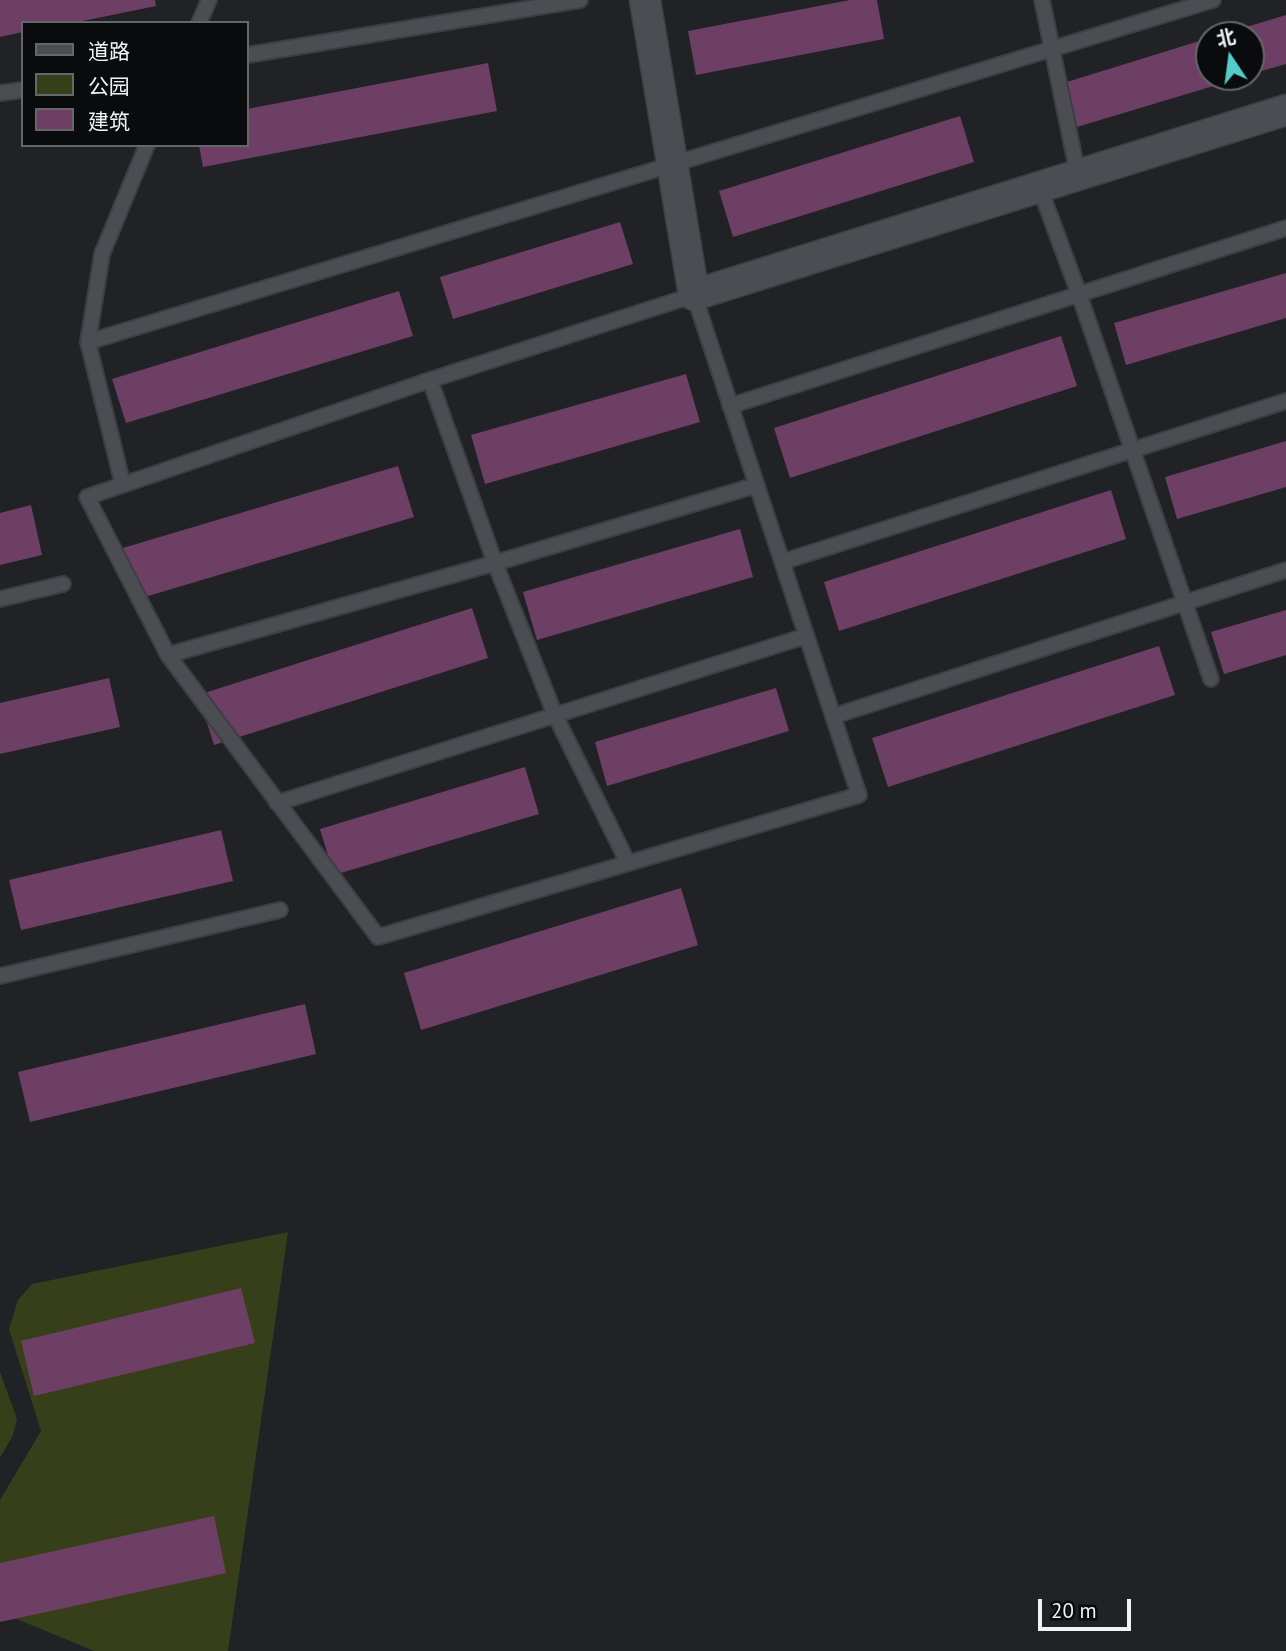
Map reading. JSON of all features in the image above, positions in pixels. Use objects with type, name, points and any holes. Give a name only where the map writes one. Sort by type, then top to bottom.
[{"type":"street","points":[[645,0],[694,295],[1286,110]]},
{"type":"lane","points":[[200,21],[209,0]]},
{"type":"lane","points":[[248,55],[580,0]]},
{"type":"lane","points":[[1042,0],[1079,175]]},
{"type":"lane","points":[[88,342],[1213,0]]},
{"type":"lane","points":[[0,93],[21,90]]},
{"type":"lane","points":[[123,485],[88,342],[102,254],[146,147]]},
{"type":"lane","points":[[1039,186],[1079,294],[1210,679]]},
{"type":"lane","points":[[730,406],[1286,229]]},
{"type":"lane","points":[[694,295],[859,795],[379,937],[276,803],[168,655],[87,497],[430,380],[694,295]]},
{"type":"lane","points":[[430,380],[495,564],[555,715],[628,863]]},
{"type":"lane","points":[[782,562],[1286,401]]},
{"type":"lane","points":[[168,655],[495,564],[757,485]]},
{"type":"lane","points":[[834,716],[1286,570]]},
{"type":"lane","points":[[0,599],[64,584]]},
{"type":"lane","points":[[276,803],[806,636]]},
{"type":"lane","points":[[0,974],[280,909]]},
{"type":"green space","points":[[288,1232],[228,1651],[94,1651],[0,1612],[0,1500],[41,1431],[9,1329],[18,1300],[32,1284]]},
{"type":"green space","points":[[0,1372],[17,1419],[13,1435],[0,1458]]},
{"type":"building","points":[[0,0],[155,0],[156,6],[83,21],[21,21],[21,32],[0,37]]},
{"type":"building","points":[[850,0],[877,0],[884,39],[696,75],[688,31]]},
{"type":"building","points":[[1286,15],[1286,64],[1265,70],[1265,21]]},
{"type":"building","points":[[1195,42],[1197,91],[1067,130],[1054,86]]},
{"type":"building","points":[[488,63],[497,111],[203,167],[199,147],[248,147],[248,109]]},
{"type":"building","points":[[960,116],[974,162],[733,237],[719,191]]},
{"type":"building","points":[[620,222],[633,264],[453,319],[440,277]]},
{"type":"building","points":[[1286,273],[1286,318],[1126,365],[1114,323]]},
{"type":"building","points":[[399,291],[413,336],[126,423],[112,379]]},
{"type":"building","points":[[1061,336],[1077,386],[790,478],[774,428]]},
{"type":"building","points":[[686,374],[700,422],[485,484],[471,435]]},
{"type":"building","points":[[1286,441],[1286,487],[1177,519],[1165,477]]},
{"type":"building","points":[[398,466],[414,517],[138,599],[123,548]]},
{"type":"building","points":[[1111,490],[1126,539],[839,631],[824,582]]},
{"type":"building","points":[[31,505],[42,555],[0,565],[0,513]]},
{"type":"building","points":[[740,529],[753,577],[537,640],[523,592]]},
{"type":"building","points":[[472,608],[488,658],[214,745],[198,695]]},
{"type":"building","points":[[1286,610],[1286,655],[1224,674],[1211,632]]},
{"type":"building","points":[[1159,646],[1175,695],[888,787],[872,738]]},
{"type":"building","points":[[109,678],[120,727],[0,754],[0,703]]},
{"type":"building","points":[[776,688],[789,731],[607,786],[595,742]]},
{"type":"building","points":[[525,767],[539,814],[334,875],[320,829]]},
{"type":"building","points":[[221,830],[233,881],[21,930],[9,880]]},
{"type":"building","points":[[681,888],[698,945],[421,1030],[404,973]]},
{"type":"building","points":[[305,1004],[316,1054],[30,1122],[18,1072]]},
{"type":"building","points":[[241,1288],[255,1343],[34,1396],[21,1341]]},
{"type":"building","points":[[214,1516],[226,1573],[0,1622],[0,1563]]}]
